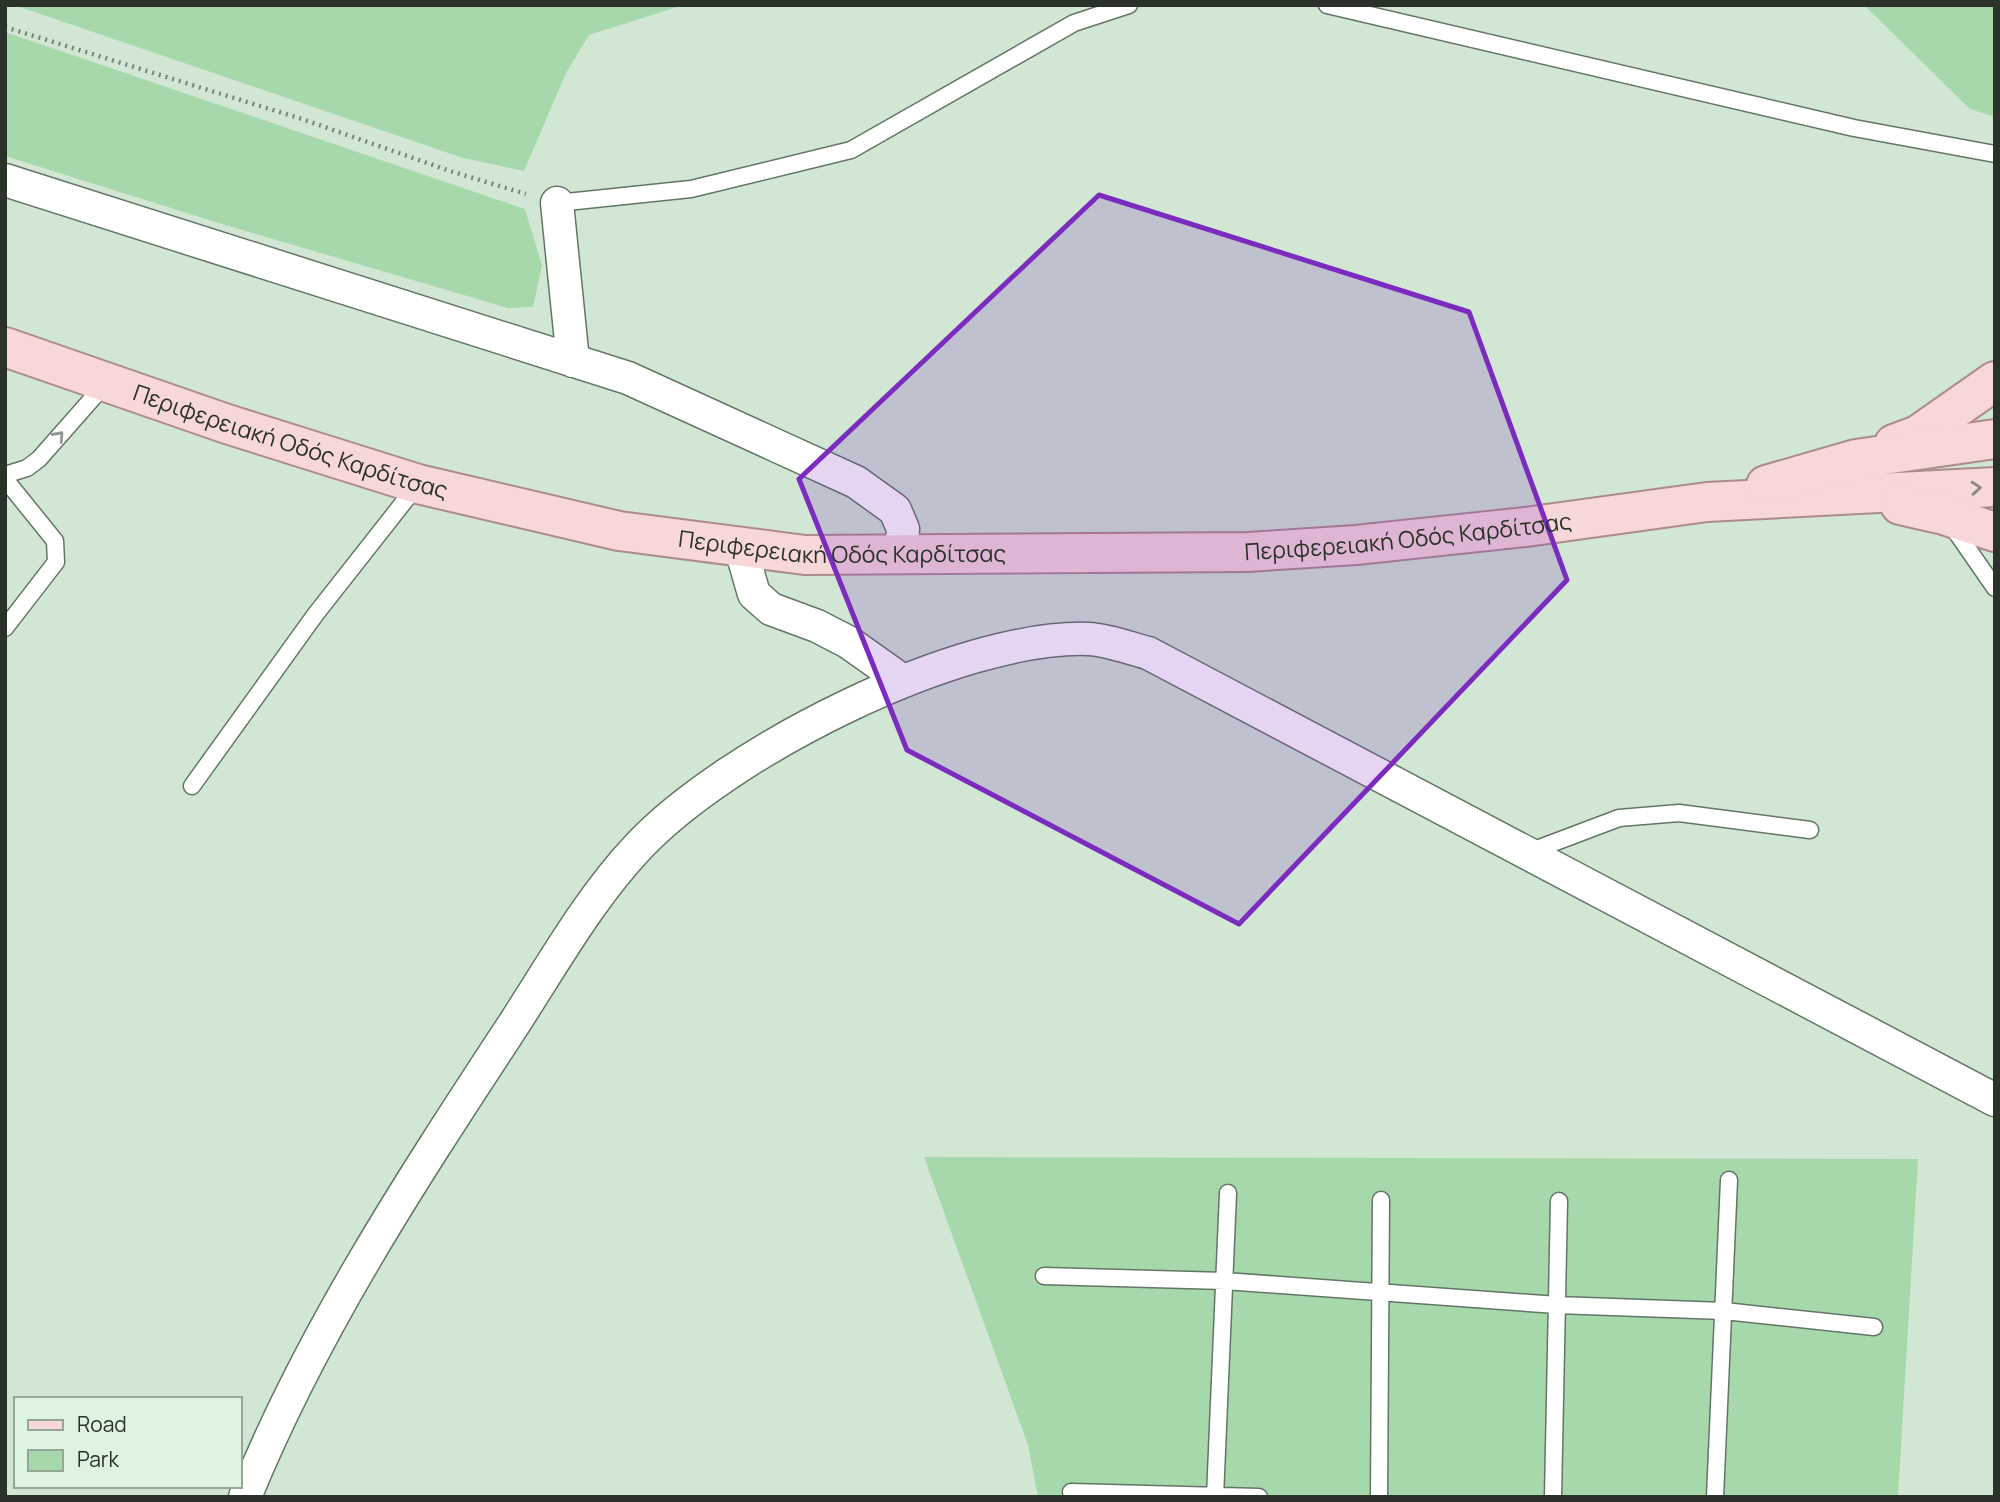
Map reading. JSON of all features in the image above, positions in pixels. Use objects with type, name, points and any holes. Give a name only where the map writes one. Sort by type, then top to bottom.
[{"type":"main road","name":"Περιφερειακή Οδός Καρδίτσας","points":[[5,347],[106,383],[418,484],[619,531],[741,549],[804,555],[901,556],[1288,549],[1526,527],[1707,502],[1858,477],[1995,439]]},
{"type":"main road","points":[[1858,477],[1995,381]]},
{"type":"main road","name":"Περιφερειακή Οδός Καρδίτσας","points":[[1858,477],[1995,487]]},
{"type":"main road","points":[[1858,477],[1944,515],[1995,533]]},
{"type":"street","points":[[5,180],[628,378],[856,482],[895,510],[903,529],[901,556]]},
{"type":"street","points":[[557,203],[573,361]]},
{"type":"street","points":[[741,549],[754,594],[771,608],[817,626],[848,642],[903,681]]},
{"type":"street","points":[[245,1497],[291,1395],[333,1314],[422,1164],[572,936],[636,848],[713,781],[749,758],[903,681],[1016,645],[1091,639],[1148,653],[1995,1100]]},
{"type":"lane","points":[[557,203],[691,189],[851,150],[1074,23],[1129,5]]},
{"type":"lane","points":[[1327,5],[1854,128],[1995,154]]},
{"type":"lane","points":[[5,628],[55,562],[57,551],[55,541],[5,477],[39,459],[106,383]]},
{"type":"lane","points":[[192,786],[315,615],[418,484]]},
{"type":"lane","points":[[1944,515],[1995,588]]},
{"type":"lane","points":[[1527,853],[1619,818],[1679,813],[1810,830]]},
{"type":"lane","points":[[1715,1497],[1730,1180]]},
{"type":"lane","points":[[1215,1496],[1228,1194]]},
{"type":"lane","points":[[1379,1497],[1381,1200]]},
{"type":"lane","points":[[1553,1497],[1559,1201]]},
{"type":"lane","points":[[1044,1276],[1225,1281],[1557,1305],[1724,1311],[1874,1327]]},
{"type":"lane","points":[[1071,1492],[1259,1497]]},
{"type":"path","points":[[5,27],[302,119],[450,171],[557,203]]},
{"type":"highlighted area","points":[[1099,195],[1469,312],[1567,580],[1239,924],[907,750],[799,479]]},
{"type":"green space","points":[[14,5],[684,5],[589,35],[566,73],[524,171],[463,158]]},
{"type":"green space","points":[[1864,5],[1995,5],[1995,117],[1970,109]]},
{"type":"green space","points":[[5,32],[525,209],[542,266],[533,307],[508,308],[222,224],[5,156]]},
{"type":"green space","points":[[924,1157],[1918,1159],[1898,1497],[1038,1497],[1028,1445]]}]
